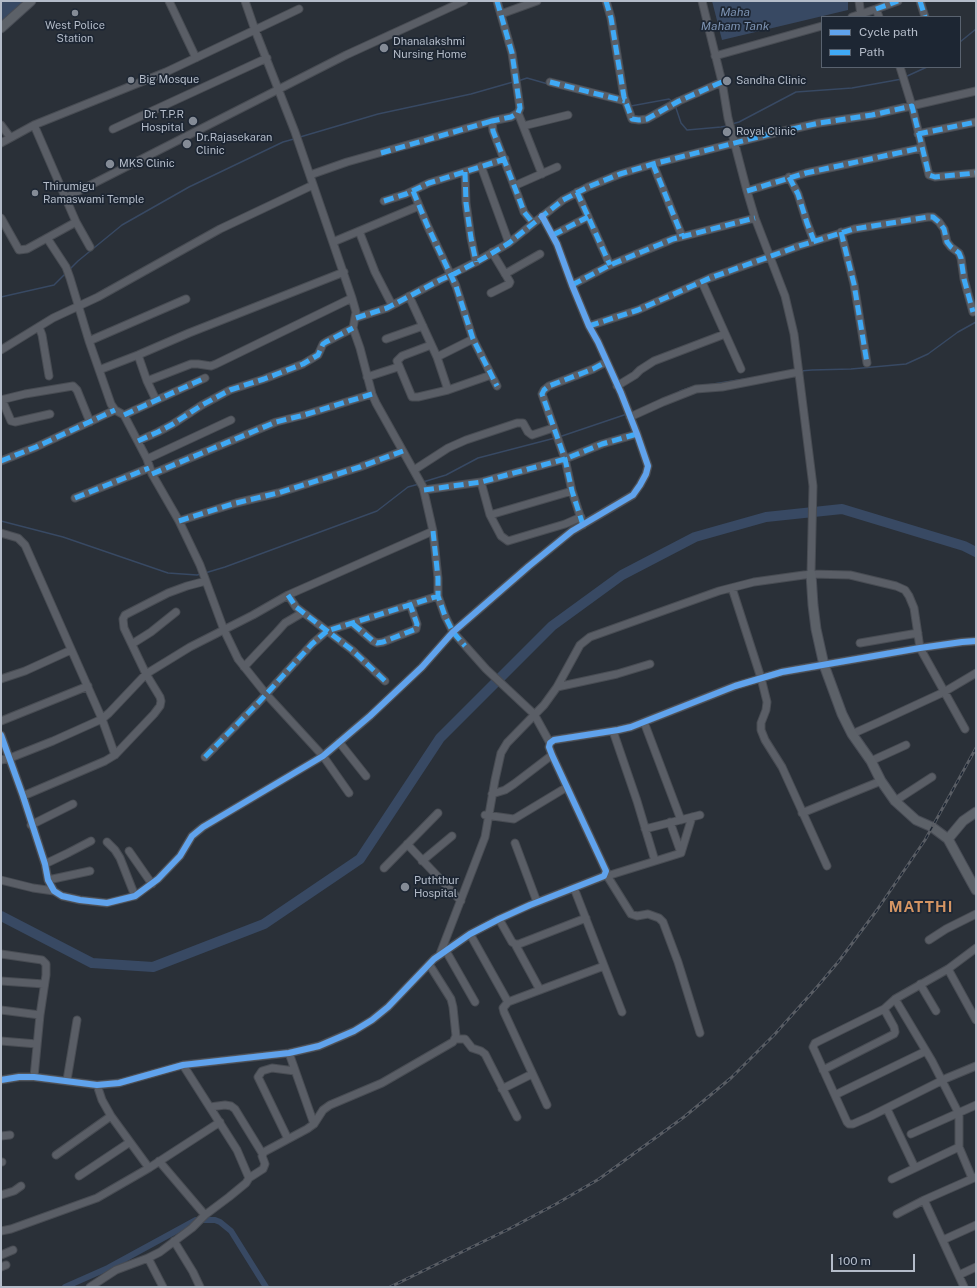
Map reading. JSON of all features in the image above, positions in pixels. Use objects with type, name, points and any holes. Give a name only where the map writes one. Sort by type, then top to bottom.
[{"type":"main road","points":[[1,28],[31,1]]},
{"type":"main road","points":[[811,574],[812,605],[824,665],[842,714],[852,734],[871,761],[881,781],[896,801],[916,820],[932,827],[948,839],[976,890]]},
{"type":"main road","points":[[948,839],[963,821],[976,812]]},
{"type":"street","points":[[169,1],[196,58]]},
{"type":"street","points":[[246,1],[255,30],[300,145],[344,272],[356,312],[353,328],[372,394],[423,488],[432,531],[438,578],[438,596],[445,616],[453,632],[465,646],[534,714],[550,742],[549,747],[552,755],[607,875],[631,914],[637,916],[648,914],[658,918],[662,922],[678,962],[700,1033]]},
{"type":"street","points":[[65,198],[346,55],[464,1]]},
{"type":"street","points":[[497,1],[502,14],[512,53],[520,108],[518,113],[542,174]]},
{"type":"street","points":[[502,14],[537,1]]},
{"type":"street","points":[[606,1],[611,18],[624,99],[632,119],[647,119],[679,101],[722,82]]},
{"type":"street","points":[[702,1],[722,82],[728,118],[747,191],[755,218],[785,296],[794,334],[813,486],[811,574]]},
{"type":"street","points":[[859,1],[861,14]]},
{"type":"street","points":[[855,16],[898,1]]},
{"type":"street","points":[[920,1],[925,16]]},
{"type":"street","points":[[1,143],[34,125],[166,72],[299,9]]},
{"type":"street","points":[[876,9],[880,16]]},
{"type":"street","points":[[715,56],[821,26]]},
{"type":"street","points":[[113,129],[267,58]]},
{"type":"street","points":[[900,68],[912,106],[921,148],[929,175],[976,174]]},
{"type":"street","points":[[550,82],[624,99]]},
{"type":"street","points":[[356,318],[374,313],[392,305],[476,262],[509,243],[542,216],[577,192],[601,182],[652,164],[734,143],[819,123],[872,115],[976,91]]},
{"type":"street","points":[[310,175],[347,162],[511,117],[518,113]]},
{"type":"street","points":[[523,126],[568,115]]},
{"type":"street","points":[[492,122],[497,143],[505,159],[524,212],[533,223]]},
{"type":"street","points":[[918,134],[976,122]]},
{"type":"street","points":[[1,125],[10,138]]},
{"type":"street","points":[[34,125],[76,222],[90,247]]},
{"type":"street","points":[[747,191],[789,177],[846,163],[921,148]]},
{"type":"street","points":[[384,201],[413,191],[429,183],[505,159]]},
{"type":"street","points":[[652,164],[682,236]]},
{"type":"street","points":[[482,166],[509,243]]},
{"type":"street","points":[[514,186],[557,167]]},
{"type":"street","points":[[464,172],[466,203],[476,262]]},
{"type":"street","points":[[789,177],[798,194],[814,241]]},
{"type":"street","points":[[1,350],[53,318],[138,275],[220,229],[313,185]]},
{"type":"street","points":[[413,191],[456,286],[467,316],[473,340],[497,386]]},
{"type":"street","points":[[577,192],[610,265]]},
{"type":"street","points":[[333,242],[419,206]]},
{"type":"street","points":[[1,880],[33,888],[54,891],[62,896],[80,900],[108,903],[135,896],[158,879],[180,856],[192,836],[203,827],[323,756],[370,716],[422,667],[453,632],[529,566],[572,531],[633,495],[646,474],[648,466],[626,406],[589,326],[553,235],[542,216]]},
{"type":"street","points":[[589,326],[638,310],[702,282],[841,232],[928,217],[933,217],[939,222],[944,229],[947,242],[959,253],[973,312]]},
{"type":"street","points":[[1,218],[4,231],[20,250],[27,249],[76,222]]},
{"type":"street","points":[[553,235],[588,218]]},
{"type":"street","points":[[572,284],[610,265],[682,236],[755,218]]},
{"type":"street","points":[[358,231],[375,272],[392,305]]},
{"type":"street","points":[[841,232],[854,284],[867,362]]},
{"type":"street","points":[[47,238],[66,267],[89,341],[111,404],[115,410],[124,415],[147,458],[151,471],[179,521],[206,579],[224,630],[238,659],[266,694],[323,756],[349,793]]},
{"type":"street","points":[[491,293],[510,283],[492,252]]},
{"type":"street","points":[[505,274],[540,254]]},
{"type":"street","points":[[99,370],[138,355],[189,332],[344,272]]},
{"type":"street","points":[[702,282],[741,369]]},
{"type":"street","points":[[409,296],[437,357],[448,390]]},
{"type":"street","points":[[147,381],[191,364],[211,366],[216,364],[352,298]]},
{"type":"street","points":[[89,341],[186,299]]},
{"type":"street","points":[[386,340],[423,326]]},
{"type":"street","points":[[39,327],[42,335],[49,376]]},
{"type":"street","points":[[138,441],[173,424],[202,405],[230,390],[303,364],[318,355],[323,344],[353,328]]},
{"type":"street","points":[[617,386],[654,361],[725,334]]},
{"type":"street","points":[[437,357],[473,340]]},
{"type":"street","points":[[431,345],[402,356],[397,361],[398,367],[412,397],[448,390],[491,375]]},
{"type":"street","points":[[138,355],[147,381],[156,400]]},
{"type":"street","points":[[583,525],[582,517],[572,490],[560,442],[542,399],[542,394],[549,386],[593,369],[606,362]]},
{"type":"street","points":[[367,377],[398,367]]},
{"type":"street","points":[[630,419],[663,402],[696,389],[722,387],[799,375]]},
{"type":"street","points":[[124,415],[205,378]]},
{"type":"street","points":[[50,414],[15,422],[11,421],[1,400],[24,394],[73,386],[77,390],[90,422]]},
{"type":"street","points":[[76,498],[151,471],[276,422],[372,394]]},
{"type":"street","points":[[1,461],[115,410]]},
{"type":"street","points":[[147,458],[231,420]]},
{"type":"street","points":[[415,472],[448,448],[466,440],[517,423],[523,423],[528,432],[532,435],[554,430]]},
{"type":"street","points":[[423,488],[481,482],[565,459],[602,444],[637,434]]},
{"type":"street","points":[[179,521],[278,493],[360,467],[403,451]]},
{"type":"street","points":[[481,482],[490,515],[501,536],[508,541],[565,524],[582,517]]},
{"type":"street","points":[[490,515],[572,490]]},
{"type":"street","points":[[1,760],[10,758],[102,719],[146,674],[190,647],[253,615],[288,595],[432,531]]},
{"type":"street","points":[[1,533],[18,538],[24,545],[88,686],[115,755]]},
{"type":"street","points":[[443,953],[485,837],[487,815],[501,753],[507,743],[544,705],[557,687],[580,645],[590,637],[719,591],[754,582],[811,574],[850,575],[896,586],[905,590],[910,596],[914,608],[920,648],[965,729]]},
{"type":"street","points":[[23,796],[105,761],[115,755],[154,714],[160,706],[160,697],[146,674],[123,623],[123,619],[125,616],[168,593],[206,579]]},
{"type":"street","points":[[732,588],[767,702],[766,710],[761,723],[761,730],[765,740],[782,767],[827,866]]},
{"type":"street","points":[[288,595],[302,613],[352,650],[385,681]]},
{"type":"street","points":[[205,757],[326,631],[353,624],[438,596]]},
{"type":"street","points":[[353,624],[373,641],[377,643],[383,642],[416,629],[417,624],[410,604]]},
{"type":"street","points":[[132,644],[151,632],[176,612]]},
{"type":"street","points":[[244,667],[285,623],[302,613]]},
{"type":"street","points":[[860,643],[918,633]]},
{"type":"street","points":[[550,742],[554,740],[631,727],[735,686],[760,678],[920,648],[976,641]]},
{"type":"street","points":[[1,679],[25,671],[71,650]]},
{"type":"street","points":[[557,687],[617,674],[650,664]]},
{"type":"street","points":[[852,734],[944,692],[976,673]]},
{"type":"street","points":[[1,721],[88,686]]},
{"type":"street","points":[[644,722],[682,820]]},
{"type":"street","points":[[613,731],[656,861]]},
{"type":"street","points":[[1,735],[23,796],[31,825],[45,864],[48,880],[54,891]]},
{"type":"street","points":[[339,742],[366,776]]},
{"type":"street","points":[[871,761],[906,745]]},
{"type":"street","points":[[492,794],[505,790],[552,755]]},
{"type":"street","points":[[896,801],[932,777]]},
{"type":"street","points":[[802,813],[881,781]]},
{"type":"street","points":[[487,815],[514,819],[567,787]]},
{"type":"street","points":[[31,825],[73,804]]},
{"type":"street","points":[[384,868],[438,813]]},
{"type":"street","points":[[646,829],[696,816],[681,853]]},
{"type":"street","points":[[670,822],[681,853]]},
{"type":"street","points":[[422,862],[452,836]]},
{"type":"street","points":[[45,864],[91,841]]},
{"type":"street","points":[[107,842],[120,858],[135,896]]},
{"type":"street","points":[[516,843],[537,902]]},
{"type":"street","points":[[407,844],[422,862],[461,901]]},
{"type":"street","points":[[129,851],[152,884]]},
{"type":"street","points":[[1,1080],[19,1077],[34,1077],[97,1085],[119,1083],[183,1065],[289,1053],[319,1046],[354,1031],[372,1020],[388,1007],[429,964],[470,934],[537,902],[607,875],[681,853]]},
{"type":"street","points":[[48,880],[90,871]]},
{"type":"street","points":[[574,888],[622,1012]]},
{"type":"street","points":[[929,940],[946,929],[976,914]]},
{"type":"street","points":[[514,944],[519,944],[537,938],[586,918]]},
{"type":"street","points":[[499,919],[540,990]]},
{"type":"street","points":[[470,934],[508,1002]]},
{"type":"street","points":[[976,948],[948,969],[895,999],[884,1009],[814,1045],[814,1050],[849,1124],[853,1124],[887,1109],[942,1081],[976,1066]]},
{"type":"street","points":[[443,953],[475,1002]]},
{"type":"street","points":[[1,954],[42,960],[44,961],[46,968],[34,1077]]},
{"type":"street","points":[[429,964],[451,999],[455,1019],[455,1040]]},
{"type":"street","points":[[547,1105],[503,1008],[508,1002],[604,966]]},
{"type":"street","points":[[948,969],[976,1020]]},
{"type":"street","points":[[1,981],[44,984]]},
{"type":"street","points":[[920,984],[936,1011]]},
{"type":"street","points":[[895,999],[926,1051],[959,1114],[959,1147],[974,1177],[897,1214]]},
{"type":"street","points":[[823,1070],[894,1034],[894,1028],[884,1009]]},
{"type":"street","points":[[1,1010],[40,1015]]},
{"type":"street","points":[[67,1080],[77,1020]]},
{"type":"street","points":[[262,1153],[314,1124],[323,1110],[330,1105],[382,1082],[448,1046],[455,1040],[465,1039],[474,1049],[482,1052],[517,1117]]},
{"type":"street","points":[[1,1041],[37,1044]]},
{"type":"street","points":[[835,1094],[926,1051]]},
{"type":"street","points":[[289,1053],[314,1124]]},
{"type":"street","points":[[183,1065],[237,1150],[249,1178]]},
{"type":"street","points":[[288,1139],[258,1077],[262,1071],[272,1068],[295,1071]]},
{"type":"street","points":[[502,1089],[532,1074]]},
{"type":"street","points":[[97,1085],[102,1100],[111,1116],[149,1168]]},
{"type":"street","points":[[90,1287],[116,1270],[160,1252],[230,1197],[246,1183],[249,1178],[264,1167],[262,1153],[235,1109],[231,1106],[225,1105],[210,1107]]},
{"type":"street","points":[[911,1134],[939,1121],[959,1114],[976,1105]]},
{"type":"street","points":[[887,1109],[915,1168]]},
{"type":"street","points":[[56,1155],[111,1116]]},
{"type":"street","points":[[1,1231],[18,1227],[97,1198],[149,1168],[220,1122]]},
{"type":"street","points":[[1,1136],[10,1135]]},
{"type":"street","points":[[78,1176],[130,1142]]},
{"type":"street","points":[[892,1179],[959,1147]]},
{"type":"street","points":[[159,1161],[202,1218]]},
{"type":"street","points":[[1,1196],[14,1191],[21,1186]]},
{"type":"street","points":[[924,1200],[964,1287]]},
{"type":"street","points":[[943,1240],[976,1225]]},
{"type":"street","points":[[174,1241],[193,1272],[200,1287]]},
{"type":"street","points":[[1,1255],[13,1250]]},
{"type":"street","points":[[148,1258],[163,1287]]},
{"type":"street","points":[[959,1275],[976,1267]]},
{"type":"water","points":[[1,1],[26,1],[1,23]]},
{"type":"water","name":"Maha Maham Tank","points":[[712,1],[848,1],[848,10],[722,40]]},
{"type":"waterway","points":[[961,41],[976,29]]},
{"type":"waterway","points":[[905,77],[925,68]]},
{"type":"waterway","points":[[518,81],[527,78],[548,84]]},
{"type":"waterway","points":[[732,124],[739,122],[796,92],[852,88],[902,79]]},
{"type":"waterway","points":[[300,137],[378,114],[471,94],[513,82]]},
{"type":"waterway","points":[[631,106],[669,99],[673,102]]},
{"type":"waterway","points":[[675,105],[681,123],[687,130],[727,126]]},
{"type":"waterway","points":[[69,270],[122,225],[189,187],[283,142],[294,139]]},
{"type":"waterway","points":[[1,297],[54,285],[65,274]]},
{"type":"waterway","points":[[800,371],[851,369],[906,364],[928,354],[958,332],[976,322]]},
{"type":"waterway","points":[[707,385],[751,378]]},
{"type":"waterway","points":[[680,391],[692,387]]},
{"type":"waterway","points":[[559,437],[627,414]]},
{"type":"waterway","points":[[423,482],[446,475],[478,458],[555,438]]},
{"type":"waterway","points":[[205,573],[377,511],[408,487],[419,484]]},
{"type":"waterway","points":[[1,916],[92,963],[153,967],[264,924],[360,859],[440,738],[552,626],[622,575],[695,537],[766,517],[842,509],[964,546],[976,552]]},
{"type":"waterway","points":[[1,521],[63,537],[168,573],[201,574]]},
{"type":"waterway","points":[[65,1287],[108,1268],[196,1220],[215,1220],[231,1231],[266,1287]]},
{"type":"railway","points":[[390,1287],[509,1229],[599,1179],[684,1117],[731,1078],[775,1034],[817,987],[839,961],[877,910],[925,840],[976,748]]},
{"type":"marked path","points":[[497,1],[512,53],[520,108],[518,113],[511,117],[492,121],[493,131],[524,212],[533,223]]},
{"type":"marked path","points":[[606,1],[611,18],[624,97],[632,119],[647,119],[679,101],[722,82]]},
{"type":"marked path","points":[[876,9],[898,1]]},
{"type":"marked path","points":[[920,1],[925,16]]},
{"type":"marked path","points":[[550,82],[625,101]]},
{"type":"marked path","points":[[356,318],[387,308],[484,258],[509,243],[563,200],[588,187],[620,174],[653,164],[770,134],[819,123],[872,115],[912,106],[929,175],[935,177],[976,173]]},
{"type":"marked path","points":[[381,153],[492,121]]},
{"type":"marked path","points":[[918,134],[976,122]]},
{"type":"marked path","points":[[747,191],[806,173],[921,148]]},
{"type":"marked path","points":[[384,201],[406,194],[429,183],[505,159]]},
{"type":"marked path","points":[[653,164],[682,236]]},
{"type":"marked path","points":[[465,172],[466,203],[476,262]]},
{"type":"marked path","points":[[789,177],[798,194],[814,241]]},
{"type":"marked path","points":[[413,191],[456,286],[473,339],[497,386]]},
{"type":"marked path","points":[[577,192],[610,265]]},
{"type":"marked path","points":[[553,235],[588,217]]},
{"type":"marked path","points":[[589,326],[638,310],[710,278],[799,246],[854,229],[928,217],[933,217],[939,222],[944,229],[947,242],[959,253],[973,312]]},
{"type":"marked path","points":[[572,285],[610,265],[673,239],[755,218]]},
{"type":"marked path","points":[[841,232],[854,284],[867,363]]},
{"type":"marked path","points":[[138,441],[173,424],[202,405],[230,390],[303,364],[318,355],[323,344],[353,328]]},
{"type":"marked path","points":[[583,525],[572,491],[565,459],[542,394],[549,386],[593,369],[606,362]]},
{"type":"marked path","points":[[124,415],[205,378]]},
{"type":"marked path","points":[[152,474],[276,422],[372,394]]},
{"type":"marked path","points":[[1,461],[36,447],[115,410]]},
{"type":"marked path","points":[[424,490],[481,482],[565,459],[602,444],[637,434],[636,432]]},
{"type":"marked path","points":[[179,521],[236,503],[278,493],[360,467],[403,451]]},
{"type":"marked path","points":[[75,498],[149,468]]},
{"type":"marked path","points":[[433,531],[438,578],[438,596],[445,616],[453,632],[465,646]]},
{"type":"marked path","points":[[288,595],[296,607],[352,650],[385,681]]},
{"type":"marked path","points":[[205,757],[259,702],[312,644],[327,631],[438,596]]},
{"type":"marked path","points":[[353,624],[373,641],[377,643],[383,642],[416,629],[417,624],[410,604]]},
{"type":"cycle path","points":[[1,735],[23,796],[45,864],[48,880],[54,891],[62,896],[107,903],[135,896],[158,879],[180,856],[192,836],[203,827],[323,756],[370,716],[422,667],[453,632],[529,566],[572,531],[633,495],[646,474],[648,466],[621,393],[598,342],[589,326],[557,244],[542,216]]},
{"type":"cycle path","points":[[1,1080],[19,1077],[34,1077],[97,1085],[119,1083],[183,1065],[289,1053],[319,1046],[354,1031],[372,1020],[388,1007],[434,959],[470,934],[530,905],[604,876],[606,871],[549,747],[550,743],[554,740],[631,727],[735,686],[782,672],[920,648],[976,641]]},
{"type":"place","name":"West Police Station","points":[[75,13]]},
{"type":"place","name":"Dhanalakshmi Nursing Home","points":[[384,48]]},
{"type":"place","name":"Big Mosque","points":[[131,80]]},
{"type":"place","name":"Sandha Clinic","points":[[727,81]]},
{"type":"place","name":"Dr. T.P.R Hospital","points":[[193,121]]},
{"type":"place","name":"Royal Clinic","points":[[727,132]]},
{"type":"place","name":"Dr.Rajasekaran Clinic","points":[[187,144]]},
{"type":"place","name":"MKS Clinic","points":[[110,164]]},
{"type":"place","name":"Thirumigu Ramaswami Temple","points":[[35,193]]},
{"type":"place","name":"Puththur Hospital","points":[[405,887]]},
{"type":"district","name":"MATTHI","points":[[921,907]]}]
